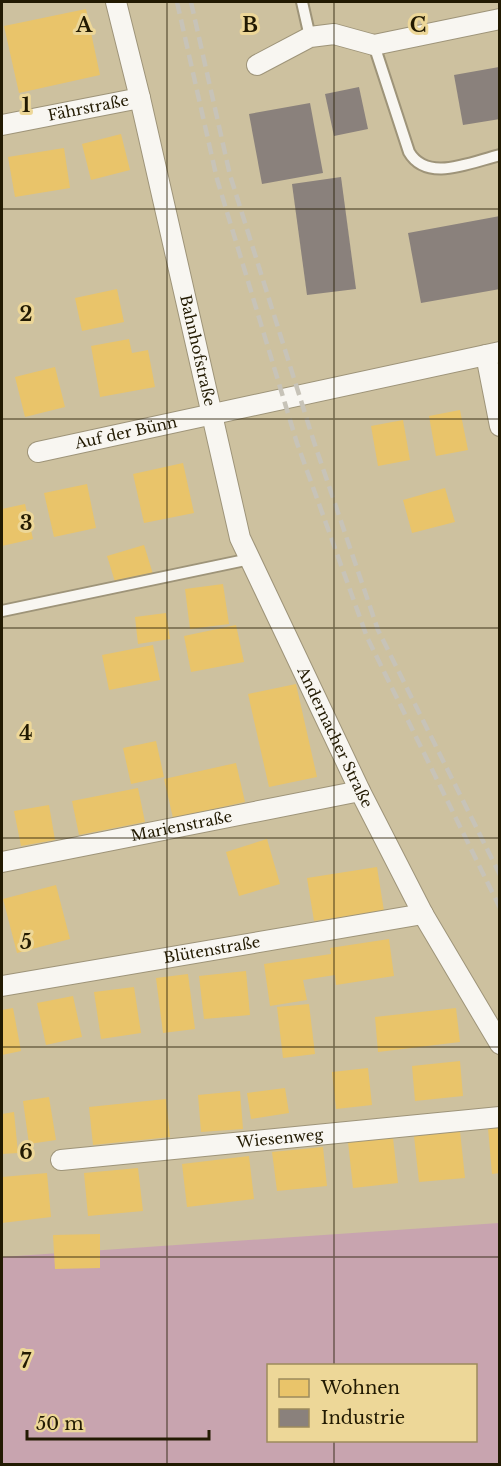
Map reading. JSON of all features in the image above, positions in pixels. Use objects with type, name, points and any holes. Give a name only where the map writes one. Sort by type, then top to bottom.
[{"type":"street","name":"Bahnhofstraße","points":[[116,2],[213,414],[493,353]]},
{"type":"street","points":[[257,65],[310,37],[334,34],[374,45],[500,19]]},
{"type":"street","name":"Fährstraße","points":[[2,125],[140,99]]},
{"type":"street","points":[[493,353],[500,426]]},
{"type":"street","name":"Auf der Bünn","points":[[38,452],[213,414]]},
{"type":"street","name":"Andernacher Straße","points":[[213,414],[240,538],[360,791],[423,914],[500,1044]]},
{"type":"street","name":"Marienstraße","points":[[2,862],[360,791]]},
{"type":"street","name":"Blütenstraße","points":[[2,986],[423,914]]},
{"type":"street","name":"Wiesenweg","points":[[61,1160],[500,1117]]},
{"type":"lane","points":[[302,2],[310,37]]},
{"type":"lane","points":[[374,45],[409,152],[415,161],[425,167],[441,169],[500,155]]},
{"type":"lane","points":[[2,611],[250,559]]},
{"type":"shaded area","points":[[499,1223],[499,1464],[2,1464],[2,1257]]},
{"type":"building: Wohnen","points":[[86,9],[100,75],[19,93],[4,26]]},
{"type":"building: Wohnen","points":[[121,134],[130,170],[91,180],[82,144]]},
{"type":"building: Wohnen","points":[[64,148],[70,188],[15,197],[8,157]]},
{"type":"building: Wohnen","points":[[117,289],[124,322],[82,331],[75,298]]},
{"type":"building: Wohnen","points":[[129,339],[132,353],[148,350],[155,387],[100,397],[91,346]]},
{"type":"building: Wohnen","points":[[55,367],[65,407],[25,417],[15,377]]},
{"type":"building: Wohnen","points":[[460,410],[468,450],[436,456],[429,416]]},
{"type":"building: Wohnen","points":[[403,420],[410,460],[378,466],[371,426]]},
{"type":"building: Wohnen","points":[[183,463],[194,513],[144,523],[133,474]]},
{"type":"building: Wohnen","points":[[87,484],[96,528],[54,537],[44,493]]},
{"type":"building: Wohnen","points":[[445,488],[455,522],[412,533],[403,500]]},
{"type":"building: Wohnen","points":[[25,504],[33,539],[2,546],[2,509]]},
{"type":"building: Wohnen","points":[[144,545],[153,574],[116,585],[107,556]]},
{"type":"building: Wohnen","points":[[223,584],[229,624],[190,629],[185,589]]},
{"type":"building: Wohnen","points":[[166,613],[170,639],[138,644],[135,617]]},
{"type":"building: Wohnen","points":[[236,625],[244,662],[191,672],[184,636]]},
{"type":"building: Wohnen","points":[[153,645],[160,680],[109,690],[102,655]]},
{"type":"building: Wohnen","points":[[296,684],[317,777],[269,787],[248,694]]},
{"type":"building: Wohnen","points":[[156,741],[164,777],[131,784],[123,748]]},
{"type":"building: Wohnen","points":[[236,763],[245,802],[173,818],[164,779]]},
{"type":"building: Wohnen","points":[[138,788],[145,822],[79,835],[72,801]]},
{"type":"building: Wohnen","points":[[49,805],[55,840],[21,846],[14,811]]},
{"type":"building: Wohnen","points":[[267,839],[280,884],[239,896],[226,852]]},
{"type":"building: Wohnen","points":[[377,867],[384,911],[314,921],[307,878]]},
{"type":"building: Wohnen","points":[[56,885],[70,939],[17,953],[3,899]]},
{"type":"building: Wohnen","points":[[389,939],[394,976],[336,985],[335,975],[303,980],[307,1000],[270,1006],[264,964],[331,954],[330,948]]},
{"type":"building: Wohnen","points":[[246,971],[250,1015],[204,1019],[199,976]]},
{"type":"building: Wohnen","points":[[188,974],[195,1029],[163,1033],[156,978]]},
{"type":"building: Wohnen","points":[[134,987],[141,1033],[101,1039],[94,992]]},
{"type":"building: Wohnen","points":[[73,996],[82,1037],[46,1045],[37,1003]]},
{"type":"building: Wohnen","points":[[309,1004],[315,1054],[283,1058],[277,1007]]},
{"type":"building: Wohnen","points":[[13,1008],[21,1051],[2,1055],[2,1010]]},
{"type":"building: Wohnen","points":[[456,1008],[460,1042],[378,1052],[375,1017]]},
{"type":"building: Wohnen","points":[[460,1061],[463,1096],[415,1101],[412,1066]]},
{"type":"building: Wohnen","points":[[368,1068],[372,1105],[336,1109],[332,1072]]},
{"type":"building: Wohnen","points":[[285,1088],[289,1113],[251,1119],[247,1093]]},
{"type":"building: Wohnen","points":[[240,1091],[243,1129],[201,1132],[198,1095]]},
{"type":"building: Wohnen","points":[[49,1097],[56,1140],[29,1144],[23,1101]]},
{"type":"building: Wohnen","points":[[166,1099],[170,1137],[93,1145],[89,1107]]},
{"type":"building: Wohnen","points":[[14,1112],[18,1153],[2,1154],[2,1114]]},
{"type":"building: Wohnen","points":[[500,1127],[500,1173],[492,1174],[488,1128]]},
{"type":"building: Wohnen","points":[[460,1131],[465,1178],[419,1182],[414,1136]]},
{"type":"building: Wohnen","points":[[393,1138],[398,1183],[353,1188],[348,1142]]},
{"type":"building: Wohnen","points":[[323,1147],[327,1186],[277,1191],[272,1152]]},
{"type":"building: Wohnen","points":[[249,1156],[254,1199],[187,1207],[182,1164]]},
{"type":"building: Wohnen","points":[[138,1168],[143,1211],[88,1216],[84,1173]]},
{"type":"building: Wohnen","points":[[47,1173],[51,1217],[2,1223],[2,1177]]},
{"type":"building: Wohnen","points":[[100,1234],[100,1268],[55,1269],[53,1235]]},
{"type":"building: Industrie","points":[[499,67],[500,119],[463,125],[454,75]]},
{"type":"building: Industrie","points":[[359,87],[368,129],[334,136],[325,94]]},
{"type":"building: Industrie","points":[[310,103],[323,173],[262,184],[249,114]]},
{"type":"building: Industrie","points":[[341,177],[356,289],[307,295],[292,184]]},
{"type":"building: Industrie","points":[[500,216],[500,289],[421,303],[408,233]]},
{"type":"railway","points":[[177,2],[217,179],[297,443],[367,637],[500,908]]},
{"type":"railway","points":[[191,2],[230,175],[314,442],[378,630],[500,875]]}]
